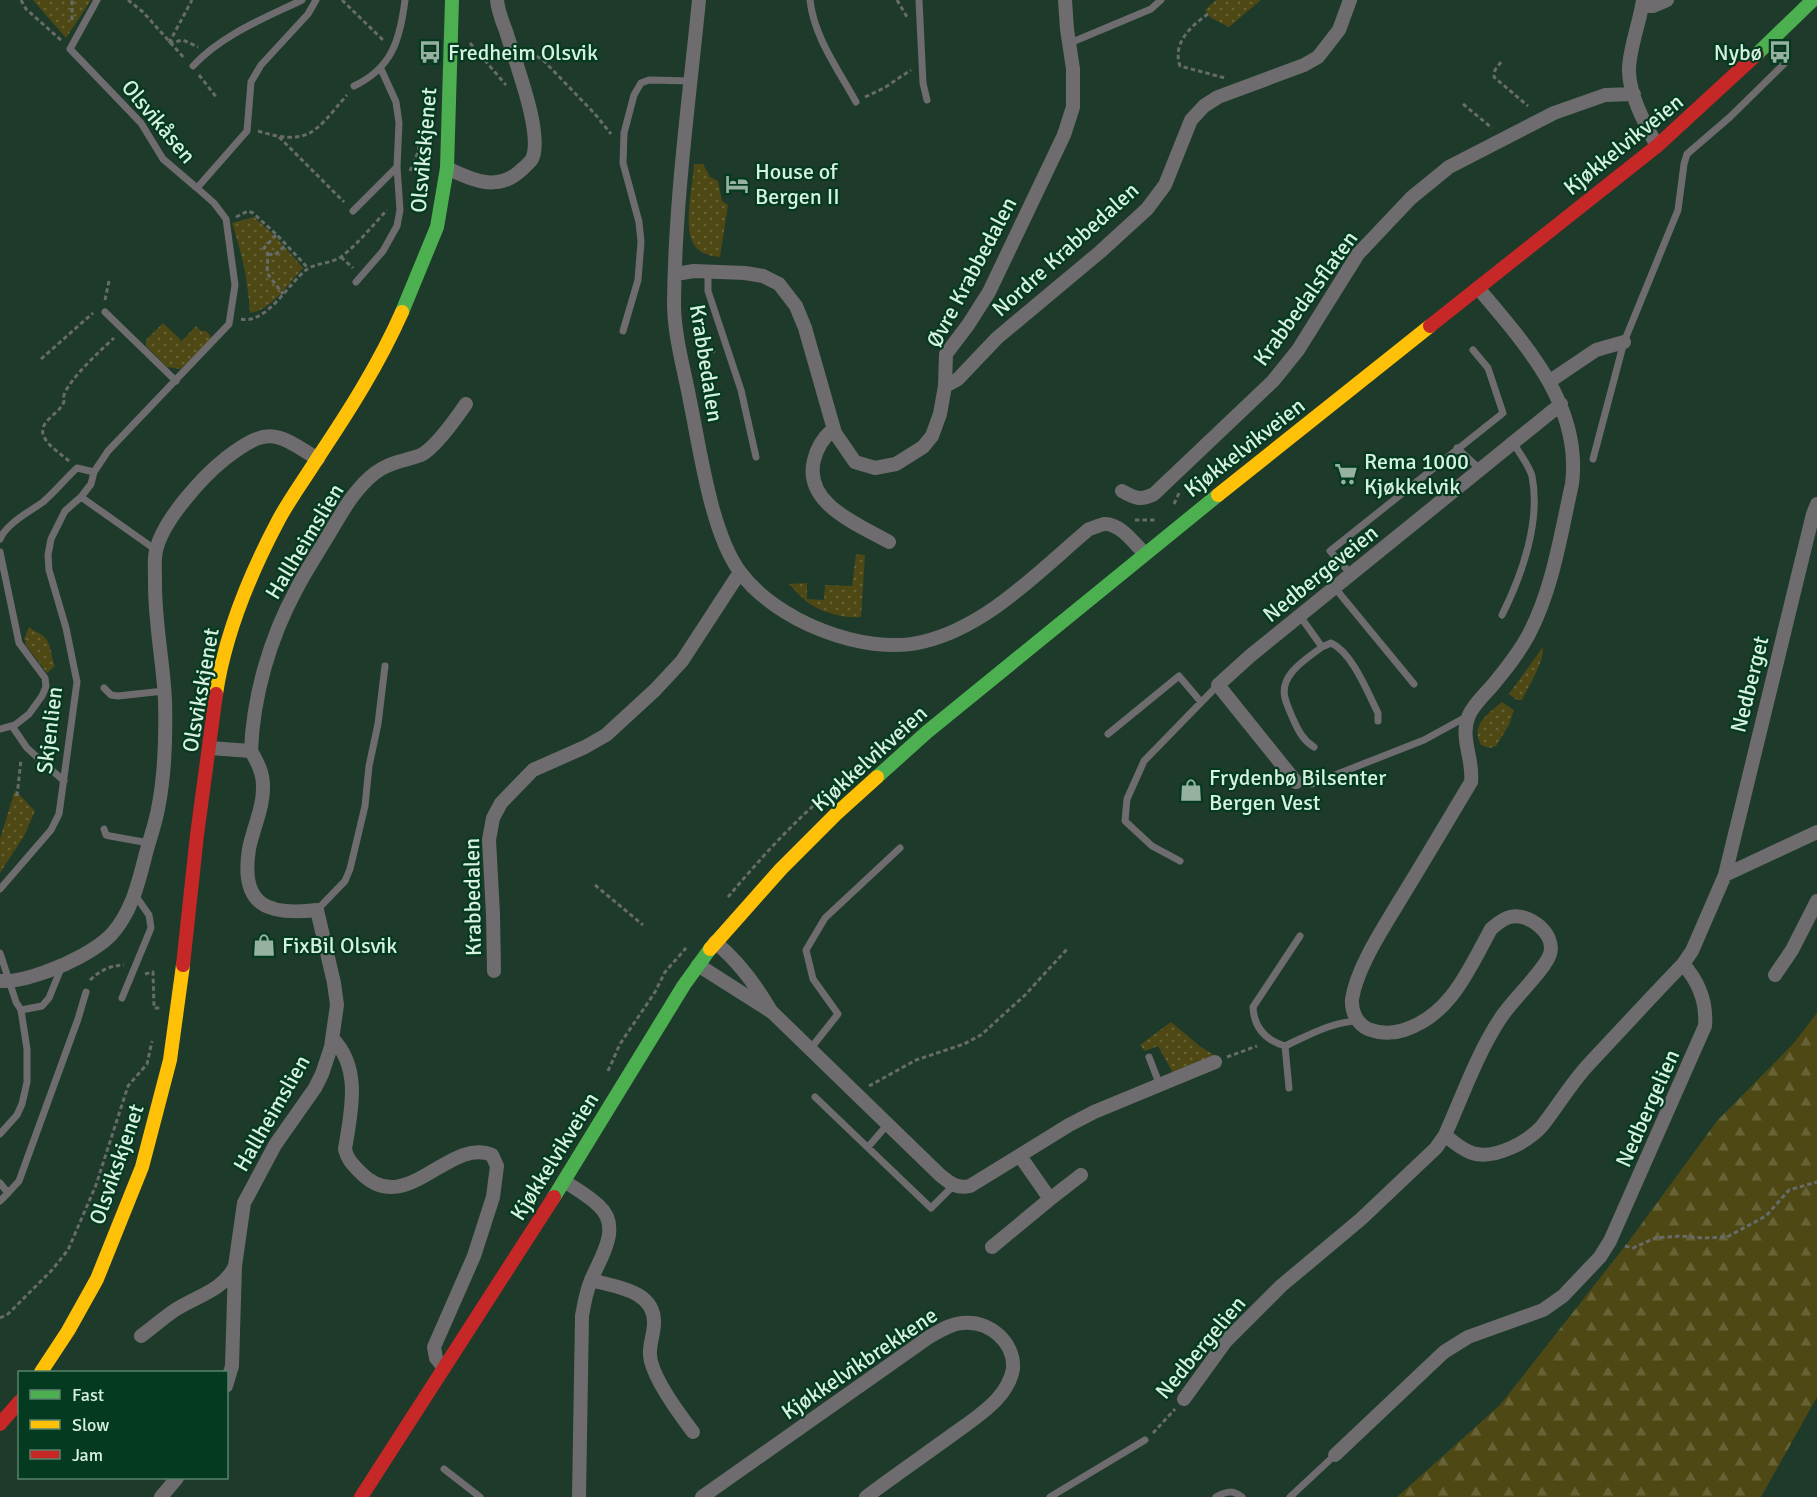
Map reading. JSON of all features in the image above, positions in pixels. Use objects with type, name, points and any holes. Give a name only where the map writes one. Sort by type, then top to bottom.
[{"type":"main road","name":"Olsvikskjenet","points":[[42,1371],[68,1331],[97,1279],[142,1167],[154,1127],[170,1059],[218,682],[231,629],[278,520],[385,350],[437,227],[447,168],[452,0]]},
{"type":"main road","name":"Kjøkkelvikveien","points":[[362,1497],[564,1181],[698,965],[715,942],[781,869],[836,814],[927,732],[1144,553],[1657,146],[1735,76],[1813,0]]},
{"type":"main road","points":[[0,1424],[18,1403]]},
{"type":"street","points":[[447,168],[472,180],[487,183],[499,182],[514,176],[531,161],[535,147],[534,130],[498,0]]},
{"type":"street","name":"Krabbedalen","points":[[699,0],[678,199],[674,302],[678,343],[706,481],[723,541],[740,572],[761,594],[792,617],[832,635],[871,643],[921,643],[967,626],[987,615],[1089,529],[1103,524],[1109,525],[1124,532],[1144,553]]},
{"type":"street","name":"Øvre Krabbedalen","points":[[676,274],[694,271],[763,276],[779,284],[796,306],[805,328],[834,429],[855,462],[875,468],[896,464],[923,447],[932,436],[940,414],[945,386],[946,354],[989,292],[1064,135],[1072,107],[1073,69],[1065,0]]},
{"type":"street","name":"Nordre Krabbedalen","points":[[945,386],[958,379],[997,338],[1132,224],[1165,185],[1191,120],[1204,106],[1218,97],[1304,65],[1318,57],[1340,30],[1350,0]]},
{"type":"street","points":[[1657,146],[1641,115],[1631,88],[1629,68],[1643,2],[1653,6],[1667,0]]},
{"type":"street","name":"Krabbedalsflaten","points":[[1122,491],[1135,498],[1145,499],[1167,482],[1273,381],[1298,350],[1358,254],[1411,198],[1449,167],[1554,113],[1605,95],[1634,94]]},
{"type":"street","points":[[1358,1022],[1352,1000],[1358,978],[1378,937],[1471,782],[1472,772],[1464,739],[1468,716],[1513,662],[1530,632],[1554,564],[1574,471],[1570,436],[1561,404],[1550,381],[1478,288]]},
{"type":"street","points":[[1550,381],[1596,350],[1624,342]]},
{"type":"street","name":"Hallheimslien","points":[[228,1379],[232,1366],[235,1266],[244,1203],[275,1145],[318,1081],[332,1038],[337,1005],[334,983],[316,910],[291,913],[271,910],[249,889],[249,850],[263,787],[262,771],[251,751],[252,727],[263,676],[282,618],[296,589],[356,492],[375,473],[395,462],[423,454],[452,424],[466,404]]},
{"type":"street","name":"Nedbergeveien","points":[[1218,685],[1561,404]]},
{"type":"street","points":[[834,429],[824,438],[816,451],[811,472],[815,489],[829,507],[889,542]]},
{"type":"street","points":[[5,982],[62,966],[78,958],[110,936],[122,921],[135,895],[158,807],[164,748],[164,691],[155,611],[156,550],[168,522],[214,469],[244,446],[261,437],[284,438],[318,459]]},
{"type":"street","name":"Nedberget","points":[[1683,964],[1692,951],[1725,875],[1817,504]]},
{"type":"street","name":"Krabbedalen","points":[[494,971],[489,840],[493,818],[501,803],[533,770],[606,735],[655,690],[682,661],[740,572]]},
{"type":"street","points":[[1218,685],[1296,782]]},
{"type":"street","points":[[210,748],[251,751]]},
{"type":"street","points":[[1725,875],[1817,832]]},
{"type":"street","points":[[1775,975],[1792,950],[1817,901]]},
{"type":"street","name":"Nedbergelien","points":[[1184,1398],[1226,1341],[1281,1286],[1361,1219],[1436,1148],[1445,1135],[1498,1021],[1548,960],[1551,941],[1544,929],[1526,918],[1512,916],[1491,929],[1454,994],[1437,1013],[1417,1026],[1394,1033],[1382,1033],[1358,1022]]},
{"type":"street","points":[[715,942],[747,975],[772,1012]]},
{"type":"street","points":[[1445,1135],[1457,1145],[1476,1154],[1496,1153],[1521,1142],[1540,1128],[1588,1065],[1683,964]]},
{"type":"street","name":"Nedbergelien","points":[[1335,1455],[1444,1352],[1468,1337],[1543,1310],[1563,1296],[1586,1273],[1609,1243],[1705,1026],[1706,1013],[1701,990],[1683,964]]},
{"type":"street","points":[[698,965],[772,1012],[954,1186],[962,1188],[970,1186],[1086,1116],[1159,1083],[1215,1062]]},
{"type":"street","name":"Kjøkkelvikveien","points":[[332,1038],[345,1054],[352,1081],[353,1103],[346,1154],[349,1161],[363,1175],[384,1188],[403,1186],[465,1155],[482,1150],[492,1155],[497,1167],[492,1197],[474,1256],[434,1347],[436,1358],[444,1368]]},
{"type":"street","points":[[1020,1156],[1050,1199]]},
{"type":"street","points":[[992,1246],[1081,1175]]},
{"type":"street","points":[[564,1181],[600,1207],[607,1217],[610,1228],[609,1239],[586,1293],[582,1316],[579,1497]]},
{"type":"street","points":[[141,1336],[176,1309],[206,1295],[229,1277],[235,1266]]},
{"type":"street","points":[[591,1280],[638,1294],[647,1301],[653,1311],[650,1355],[653,1366],[673,1405],[693,1432]]},
{"type":"street","name":"Kjøkkelvikbrekkene","points":[[702,1497],[929,1337],[949,1326],[961,1323],[973,1323],[994,1330],[1009,1347],[1012,1358],[1010,1380],[997,1399],[970,1422],[866,1497]]},
{"type":"street","points":[[161,1497],[176,1486]]},
{"type":"lane","points":[[70,49],[97,0]]},
{"type":"lane","points":[[193,66],[205,53],[254,23],[302,0]]},
{"type":"lane","points":[[249,124],[251,82],[261,65],[308,14],[316,0]]},
{"type":"lane","points":[[354,86],[370,79],[381,69],[393,49],[402,26],[405,0]]},
{"type":"lane","points":[[810,0],[812,18],[817,30],[856,102]]},
{"type":"lane","points":[[919,0],[923,83],[927,100]]},
{"type":"lane","points":[[1070,43],[1151,9],[1161,0]]},
{"type":"lane","name":"Olsvikåsen","points":[[70,49],[141,123],[163,159],[214,203],[226,219]]},
{"type":"lane","points":[[1593,459],[1624,342],[1678,210],[1687,154],[1730,117],[1786,62]]},
{"type":"lane","points":[[356,282],[383,251],[397,226],[400,210],[397,167],[399,123],[396,102],[381,69]]},
{"type":"lane","points":[[623,331],[638,280],[641,242],[639,222],[623,163],[624,133],[634,95],[641,83],[649,80],[691,81]]},
{"type":"lane","name":"Olsvikåsen","points":[[197,188],[247,131],[249,124]]},
{"type":"lane","points":[[353,211],[397,167]]},
{"type":"lane","points":[[226,219],[235,285],[231,316]]},
{"type":"lane","points":[[711,272],[708,276],[708,291],[741,390],[756,457]]},
{"type":"lane","points":[[105,312],[176,381]]},
{"type":"lane","name":"Skjenlien","points":[[0,889],[51,830],[59,813],[64,781],[77,682],[66,628],[50,570],[48,555],[51,539],[65,511],[81,497],[91,484],[94,472],[108,451],[221,334],[229,324],[231,316]]},
{"type":"lane","points":[[1352,575],[1330,551],[1503,413],[1488,368],[1473,350]]},
{"type":"lane","points":[[1502,615],[1512,593],[1528,543],[1534,509],[1531,474],[1514,444]]},
{"type":"lane","points":[[1457,448],[1481,470]]},
{"type":"lane","points":[[0,539],[7,530],[44,500],[77,468],[94,472]]},
{"type":"lane","points":[[81,497],[156,550]]},
{"type":"lane","name":"Skjenlien","points":[[0,552],[19,643],[45,678],[46,687],[29,714],[12,726],[0,729]]},
{"type":"lane","points":[[1335,588],[1414,684]]},
{"type":"lane","points":[[1300,616],[1322,647]]},
{"type":"lane","points":[[1314,747],[1306,742],[1298,728],[1285,698],[1284,686],[1289,676],[1322,647],[1331,644],[1338,646],[1346,655],[1378,713],[1378,721]]},
{"type":"lane","points":[[316,910],[345,881],[350,869],[365,806],[385,666]]},
{"type":"lane","points":[[1108,734],[1179,675],[1201,702]]},
{"type":"lane","name":"Nedbergeveien","points":[[1179,861],[1152,846],[1125,821],[1127,799],[1144,761],[1218,685]]},
{"type":"lane","points":[[104,687],[111,695],[118,696],[164,691]]},
{"type":"lane","points":[[1296,782],[1312,784],[1424,740],[1468,716]]},
{"type":"lane","points":[[12,726],[27,748],[64,781]]},
{"type":"lane","points":[[104,829],[106,835],[149,843]]},
{"type":"lane","points":[[811,1048],[838,1014],[813,979],[806,950],[825,918],[900,848]]},
{"type":"lane","points":[[122,998],[151,928],[149,915],[135,895]]},
{"type":"lane","points":[[1300,936],[1253,1007],[1255,1024],[1270,1041],[1285,1046],[1324,1027],[1358,1022]]},
{"type":"lane","points":[[0,953],[5,982],[21,1010],[27,1049],[27,1082],[22,1104],[17,1115],[0,1134]]},
{"type":"lane","points":[[21,1010],[42,1005],[49,998],[62,966]]},
{"type":"lane","points":[[0,1201],[19,1181],[86,993]]},
{"type":"lane","points":[[1285,1046],[1289,1088]]},
{"type":"lane","points":[[1149,1057],[1159,1083]]},
{"type":"lane","points":[[815,1097],[931,1208],[954,1186]]},
{"type":"lane","points":[[868,1147],[888,1124]]},
{"type":"lane","points":[[0,1183],[8,1193]]},
{"type":"lane","points":[[1050,1497],[1145,1440]]},
{"type":"lane","points":[[1290,1497],[1335,1455]]},
{"type":"lane","points":[[444,1469],[480,1497]]},
{"type":"lane","points":[[1216,1497],[1224,1492],[1234,1492],[1242,1497]]},
{"type":"path","points":[[21,0],[27,9],[70,49]]},
{"type":"path","points":[[128,0],[193,66],[217,99]]},
{"type":"path","points":[[169,42],[192,0]]},
{"type":"path","points":[[342,0],[393,49]]},
{"type":"path","points":[[1208,14],[1195,23],[1179,46],[1180,66],[1220,76],[1243,87]]},
{"type":"path","points":[[169,42],[183,40],[192,43],[205,53]]},
{"type":"path","points":[[524,57],[532,56],[544,61],[595,114],[613,137]]},
{"type":"path","points":[[1501,62],[1495,70],[1494,77],[1528,106]]},
{"type":"path","points":[[249,124],[256,130],[279,137],[301,138],[319,126],[354,86]]},
{"type":"path","points":[[856,102],[884,88]]},
{"type":"path","points":[[1463,104],[1496,131],[1502,139]]},
{"type":"path","points":[[279,137],[353,211]]},
{"type":"path","points":[[226,219],[243,215],[248,211],[253,213],[308,268]]},
{"type":"path","points":[[277,235],[264,248],[268,255],[267,273],[283,294]]},
{"type":"path","points":[[268,255],[275,255],[286,244]]},
{"type":"path","points":[[231,316],[246,320],[264,314],[308,268],[325,265],[341,257],[345,260]]},
{"type":"path","points":[[42,359],[88,316],[98,311],[105,312],[104,304],[109,281]]},
{"type":"path","points":[[77,468],[47,442],[42,433],[44,424],[64,404],[64,394],[78,375],[122,330]]},
{"type":"path","points":[[686,379],[705,372],[707,347],[731,361]]},
{"type":"path","points":[[17,796],[22,759],[27,748]]},
{"type":"path","points":[[595,885],[643,925]]},
{"type":"path","points":[[865,1089],[916,1060],[964,1044],[981,1035],[1025,995],[1068,948]]},
{"type":"path","points":[[86,993],[91,979],[102,969],[111,966],[123,965],[139,975],[153,972],[154,1008],[162,1008],[159,1014]]},
{"type":"path","points":[[0,1318],[8,1314],[52,1270],[68,1250],[96,1185],[129,1086],[147,1064],[154,1032]]},
{"type":"path","points":[[1215,1062],[1270,1041]]},
{"type":"path","points":[[1609,1243],[1633,1248],[1655,1238],[1727,1237],[1766,1216],[1789,1190],[1817,1182]]},
{"type":"path","name":"Nedbergelien","points":[[1145,1440],[1158,1429],[1184,1398]]},
{"type":"green space","points":[[33,0],[91,0],[66,38]]},
{"type":"green space","points":[[1216,0],[1261,0],[1229,27],[1211,18],[1205,10]]},
{"type":"green space","points":[[694,164],[703,164],[710,177],[718,181],[722,201],[728,205],[720,257],[700,251],[692,241],[689,214]]},
{"type":"green space","points":[[254,217],[276,237],[303,268],[266,307],[250,313],[244,267],[232,223]]},
{"type":"green space","points":[[163,323],[182,341],[196,326],[201,331],[206,331],[211,339],[181,369],[167,367],[146,346],[146,340]]},
{"type":"green space","points":[[856,554],[865,555],[861,617],[840,616],[818,608],[806,601],[789,584],[807,583],[807,599],[824,600],[825,585],[852,586]]},
{"type":"green space","points":[[29,627],[42,635],[49,645],[55,666],[47,673],[25,644],[24,639]]},
{"type":"green space","points":[[1543,647],[1536,674],[1522,700],[1517,700],[1509,694]]},
{"type":"green space","points":[[1502,702],[1514,710],[1509,725],[1496,746],[1489,748],[1481,745],[1478,738],[1479,726],[1482,720]]},
{"type":"green space","points":[[15,790],[35,811],[24,836],[0,873],[0,839]]},
{"type":"green space","points":[[1817,1013],[1817,1397],[1761,1497],[1397,1497],[1500,1405],[1629,1241],[1717,1121],[1793,1044]]},
{"type":"green space","points":[[1171,1022],[1214,1055],[1173,1073],[1158,1046],[1145,1051],[1140,1045]]},
{"type":"traffic: fast","points":[[402,312],[437,227],[447,168],[452,0]]},
{"type":"traffic: fast","points":[[1757,54],[1813,0]]},
{"type":"traffic: fast","points":[[877,777],[927,732],[1218,495]]},
{"type":"traffic: fast","points":[[554,1197],[684,985],[710,949]]},
{"type":"traffic: slow","points":[[216,694],[232,627],[248,583],[268,541],[287,505],[363,387],[402,312]]},
{"type":"traffic: slow","points":[[1218,495],[1430,326]]},
{"type":"traffic: slow","points":[[710,949],[781,869],[877,777]]},
{"type":"traffic: slow","points":[[42,1371],[68,1331],[97,1279],[142,1167],[170,1060],[183,965]]},
{"type":"traffic: jam","points":[[1430,326],[1657,146],[1757,54]]},
{"type":"traffic: jam","points":[[183,965],[197,835],[216,694]]},
{"type":"traffic: jam","points":[[361,1497],[554,1197]]},
{"type":"traffic: jam","points":[[0,1424],[18,1403]]},
{"type":"place","name":"Fredheim Olsvik","points":[[430,52]]},
{"type":"place","name":"Nybø","points":[[1780,52]]},
{"type":"place","name":"House of Bergen II","points":[[737,184]]},
{"type":"place","name":"Rema 1000 Kjøkkelvik","points":[[1346,474]]},
{"type":"place","name":"Frydenbø Bilsenter Bergen Vest","points":[[1191,790]]},
{"type":"place","name":"FixBil Olsvik","points":[[264,945]]}]
